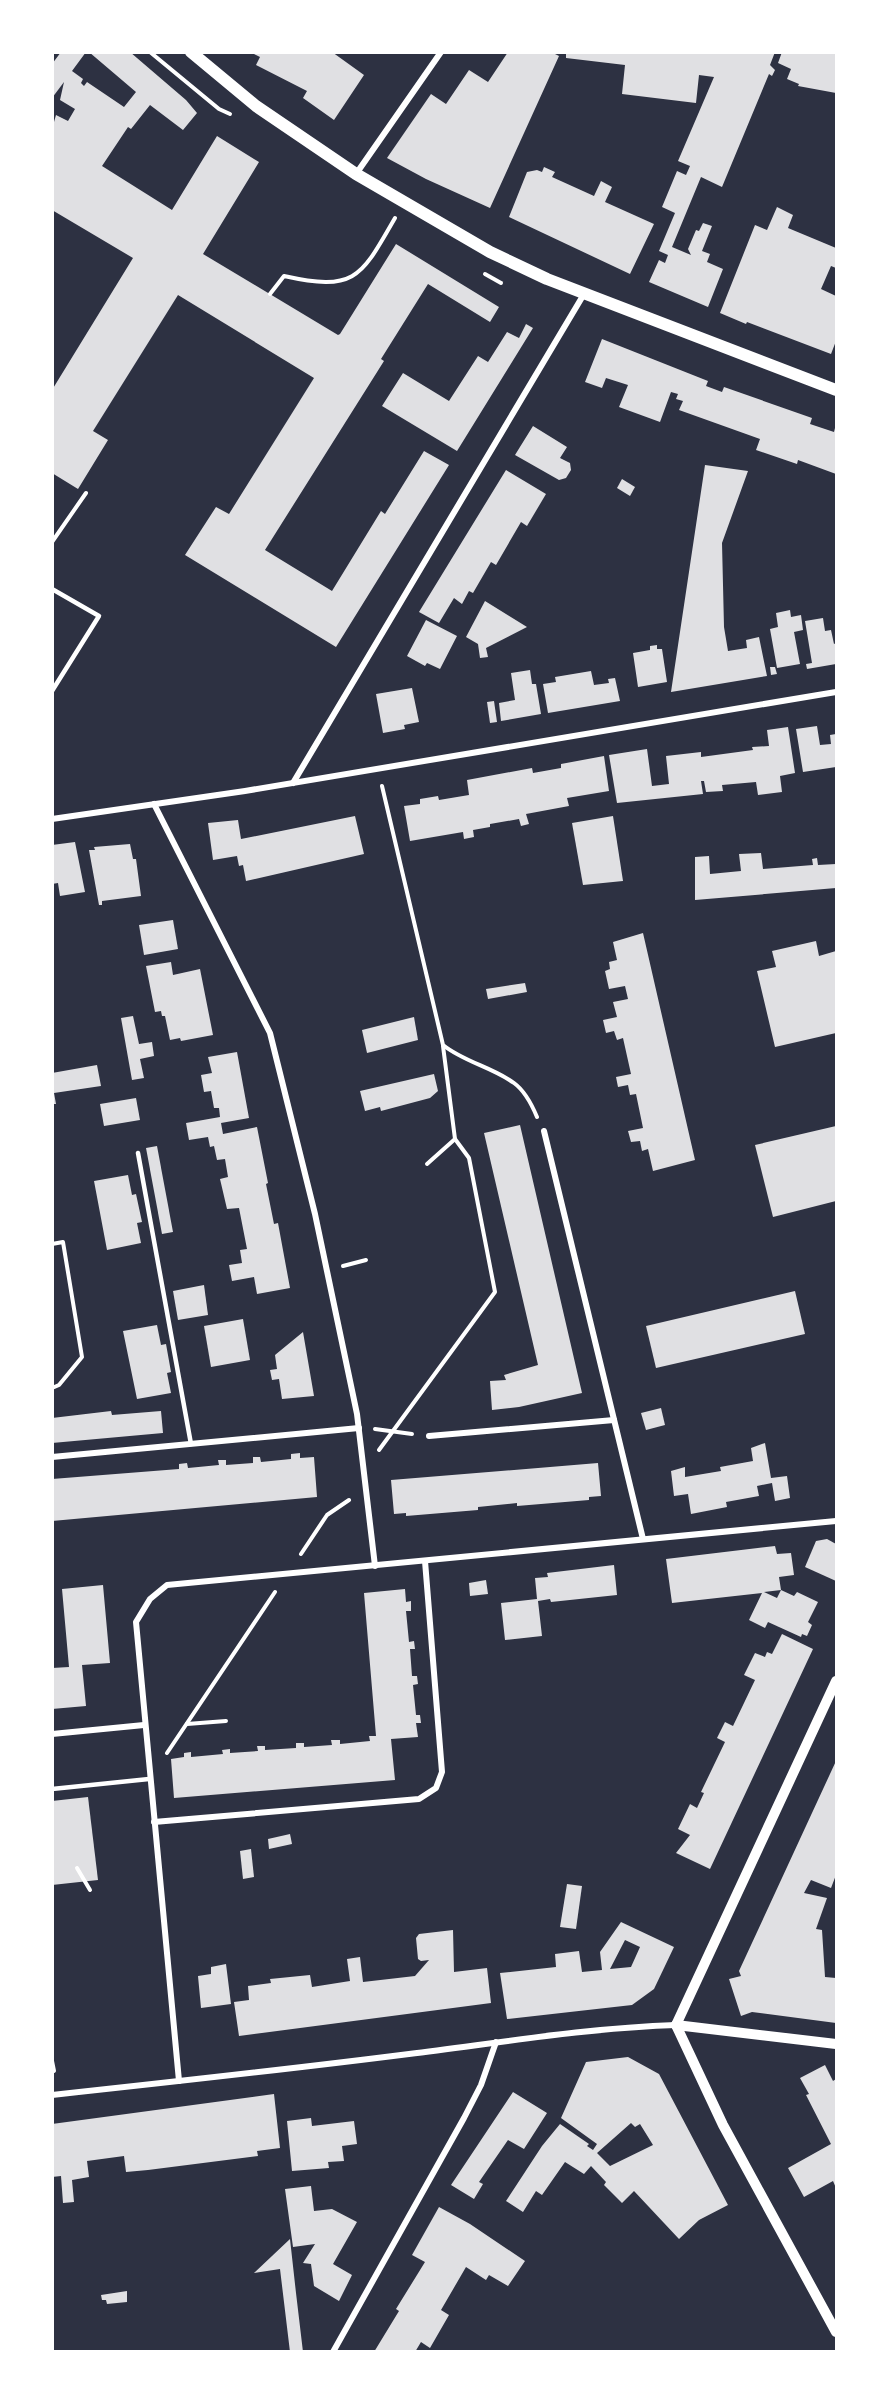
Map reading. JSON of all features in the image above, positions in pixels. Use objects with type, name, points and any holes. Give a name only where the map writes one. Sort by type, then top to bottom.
[{"type":"main road","points":[[191,52],[256,106],[356,174],[490,252],[584,294],[837,390]]},
{"type":"street","points":[[356,174],[441,52]]},
{"type":"street","points":[[293,783],[584,294]]},
{"type":"street","points":[[52,819],[293,783],[837,692]]},
{"type":"street","points":[[154,804],[270,1033],[315,1214],[359,1428],[375,1566]]},
{"type":"street","points":[[544,1131],[643,1539]]},
{"type":"street","points":[[429,1436],[614,1420]]},
{"type":"street","points":[[52,1457],[359,1428]]},
{"type":"street","points":[[179,2081],[136,1622],[150,1599],[167,1585],[837,1521]]},
{"type":"street","points":[[154,1822],[418,1799],[436,1788],[442,1772],[425,1561]]},
{"type":"street","points":[[676,2025],[837,1681]]},
{"type":"street","points":[[52,1734],[144,1725]]},
{"type":"street","points":[[676,2025],[723,2125],[837,2332]]},
{"type":"street","points":[[52,2095],[638,2026],[676,2025],[837,2044]]},
{"type":"street","points":[[333,2352],[464,2118],[481,2085],[496,2042]]},
{"type":"lane","points":[[52,589],[99,616],[52,691]]},
{"type":"lane","points":[[138,1153],[191,1444]]},
{"type":"lane","points":[[52,1789],[149,1779]]},
{"type":"path","points":[[270,294],[284,276],[329,284],[348,279],[364,269],[405,202]]},
{"type":"path","points":[[52,542],[86,494]]},
{"type":"path","points":[[378,768],[443,1046],[456,1138],[469,1158],[495,1292],[393,1432]]},
{"type":"path","points":[[443,1046],[454,1054],[514,1083],[529,1099],[544,1131]]},
{"type":"path","points":[[427,1164],[456,1138]]},
{"type":"path","points":[[52,1244],[63,1242],[82,1357],[59,1385],[52,1388]]},
{"type":"path","points":[[149,1779],[327,1515],[348,1501]]},
{"type":"path","points":[[187,1724],[226,1721]]},
{"type":"path","points":[[77,1868],[90,1890]]},
{"type":"path","points":[[52,2061],[54,2071]]},
{"type":"building","points":[[61,52],[86,52],[72,71],[83,79],[81,83],[84,86],[87,82],[124,107],[136,92],[89,52],[130,52],[186,100],[197,113],[183,130],[150,105],[131,129],[128,127],[102,166],[172,210],[217,136],[259,162],[203,254],[338,335],[396,244],[499,307],[490,322],[428,284],[381,359],[384,361],[265,550],[332,591],[381,511],[385,514],[424,451],[449,465],[336,647],[185,555],[216,507],[229,514],[314,378],[178,295],[93,431],[108,440],[78,489],[52,473],[52,390],[133,258],[52,210],[52,129],[56,115],[68,121],[75,109],[60,100],[64,82],[52,98],[52,64]]},
{"type":"building","points":[[250,52],[332,52],[364,75],[334,120],[303,98],[307,91],[256,65],[260,57]]},
{"type":"building","points":[[508,52],[551,52],[559,56],[490,208],[426,179],[387,158],[431,94],[446,104],[469,70],[488,82]]},
{"type":"building","points":[[566,52],[775,52],[770,65],[775,70],[772,76],[769,74],[722,187],[701,177],[672,247],[691,255],[688,249],[696,230],[699,231],[703,223],[712,226],[702,251],[710,254],[707,262],[723,269],[708,307],[649,282],[659,260],[665,263],[668,255],[659,251],[675,213],[662,207],[677,171],[686,175],[690,166],[678,161],[714,77],[699,75],[696,103],[622,94],[625,65],[566,58]]},
{"type":"building","points":[[782,52],[836,52],[836,93],[798,86],[799,84],[787,79],[791,69],[778,63]]},
{"type":"building","points":[[544,167],[555,172],[552,177],[594,196],[601,181],[612,187],[605,202],[654,224],[630,274],[509,217],[527,172],[537,170],[542,172]]},
{"type":"building","points":[[777,207],[793,215],[788,228],[836,248],[836,268],[831,266],[821,289],[836,296],[836,341],[831,354],[720,313],[755,225],[767,230]]},
{"type":"building","points":[[526,324],[533,328],[457,451],[382,406],[403,373],[449,401],[478,356],[488,362],[507,332],[519,338]]},
{"type":"building","points":[[602,339],[708,381],[706,386],[722,392],[724,387],[812,418],[810,424],[834,432],[836,424],[836,474],[798,460],[797,464],[756,450],[760,439],[679,410],[683,401],[676,399],[678,394],[671,392],[660,422],[619,407],[628,385],[606,378],[602,388],[585,382]]},
{"type":"building","points":[[533,426],[567,447],[560,458],[570,463],[571,470],[566,478],[559,480],[515,455]]},
{"type":"building","points":[[705,465],[748,471],[722,543],[724,627],[728,651],[747,648],[746,640],[759,637],[767,676],[671,692]]},
{"type":"building","points":[[506,470],[546,494],[527,526],[521,522],[496,565],[491,562],[473,593],[469,591],[462,604],[454,598],[439,623],[419,612]]},
{"type":"building","points":[[622,479],[635,487],[630,496],[617,488]]},
{"type":"building","points":[[485,601],[527,627],[486,648],[488,657],[480,658],[478,644],[466,637]]},
{"type":"building","points":[[790,610],[791,617],[801,615],[803,630],[794,632],[800,664],[777,668],[770,629],[778,627],[776,613]]},
{"type":"building","points":[[823,618],[825,631],[831,630],[834,644],[836,643],[836,664],[807,669],[806,664],[812,663],[805,621]]},
{"type":"building","points":[[426,620],[457,636],[440,669],[427,663],[425,666],[407,656]]},
{"type":"building","points":[[657,645],[657,649],[662,649],[667,682],[638,687],[633,653],[650,650],[650,646]]},
{"type":"building","points":[[770,667],[775,667],[777,674],[771,675]]},
{"type":"building","points":[[530,670],[532,684],[536,684],[541,714],[501,721],[499,703],[515,700],[511,673]]},
{"type":"building","points":[[591,671],[594,685],[609,683],[608,679],[615,678],[620,701],[548,713],[543,684],[556,682],[555,677]]},
{"type":"building","points":[[412,688],[419,722],[404,725],[405,729],[383,733],[376,694]]},
{"type":"building","points":[[494,701],[497,722],[490,723],[487,702]]},
{"type":"building","points":[[817,726],[820,745],[831,744],[830,735],[836,734],[836,767],[803,772],[796,729]]},
{"type":"building","points":[[788,727],[795,773],[780,776],[782,792],[758,795],[756,782],[722,785],[723,791],[706,792],[704,781],[701,781],[703,794],[617,803],[609,755],[647,749],[652,786],[669,784],[666,756],[701,752],[701,757],[753,750],[752,747],[769,746],[767,730]]},
{"type":"building","points":[[604,756],[609,791],[567,798],[569,806],[526,814],[529,824],[521,826],[519,819],[490,824],[490,827],[473,830],[474,837],[464,839],[463,832],[410,841],[404,806],[420,804],[420,799],[438,796],[439,800],[469,795],[467,780],[532,768],[533,773],[561,768],[561,764]]},
{"type":"building","points":[[355,816],[364,854],[246,881],[243,865],[239,866],[237,856],[213,860],[208,823],[238,820],[241,839]]},
{"type":"building","points":[[613,816],[623,881],[583,885],[572,823]]},
{"type":"building","points":[[75,842],[85,892],[60,896],[58,883],[52,884],[52,845]]},
{"type":"building","points":[[130,844],[133,859],[136,859],[141,896],[102,901],[102,905],[99,905],[89,850],[95,850],[94,847]]},
{"type":"building","points":[[761,853],[763,869],[813,865],[812,859],[817,858],[818,865],[836,864],[836,888],[695,900],[695,857],[709,856],[710,874],[741,871],[739,854]]},
{"type":"building","points":[[173,920],[178,949],[144,955],[139,925]]},
{"type":"building","points":[[643,933],[695,1160],[653,1171],[648,1149],[642,1151],[640,1141],[631,1142],[628,1131],[643,1128],[636,1094],[630,1095],[628,1085],[618,1087],[616,1077],[631,1074],[623,1038],[617,1040],[614,1031],[606,1033],[603,1020],[617,1017],[613,1002],[628,999],[625,986],[609,989],[605,971],[610,969],[609,962],[617,960],[613,942]]},
{"type":"building","points":[[816,941],[819,956],[836,951],[836,1033],[775,1047],[757,971],[776,967],[772,951]]},
{"type":"building","points":[[171,962],[173,975],[200,969],[213,1035],[181,1041],[180,1038],[170,1040],[165,1016],[162,1016],[161,1011],[155,1012],[146,966]]},
{"type":"building","points":[[525,983],[527,992],[488,999],[486,989]]},
{"type":"building","points":[[133,1016],[139,1044],[152,1042],[154,1056],[140,1059],[144,1078],[132,1080],[121,1018]]},
{"type":"building","points":[[414,1017],[418,1040],[367,1053],[362,1030]]},
{"type":"building","points":[[237,1052],[249,1118],[221,1123],[223,1134],[257,1127],[274,1224],[278,1223],[290,1288],[257,1294],[254,1277],[232,1281],[229,1265],[242,1263],[240,1250],[247,1249],[239,1208],[227,1209],[220,1179],[228,1177],[225,1159],[217,1160],[214,1146],[210,1147],[208,1137],[189,1140],[186,1123],[220,1117],[219,1108],[214,1108],[211,1091],[204,1092],[201,1075],[212,1073],[208,1057]]},
{"type":"building","points":[[97,1065],[101,1086],[54,1093],[56,1104],[52,1104],[52,1073]]},
{"type":"building","points":[[434,1074],[438,1091],[430,1098],[381,1111],[380,1107],[365,1111],[360,1091]]},
{"type":"building","points":[[136,1098],[140,1120],[104,1126],[100,1104]]},
{"type":"building","points":[[520,1125],[582,1393],[519,1407],[492,1410],[490,1381],[506,1380],[504,1375],[538,1365],[484,1133]]},
{"type":"building","points":[[836,1126],[836,1201],[773,1217],[755,1145]]},
{"type":"building","points":[[157,1146],[173,1232],[162,1234],[146,1148]]},
{"type":"building","points":[[128,1175],[132,1195],[136,1194],[142,1222],[137,1223],[141,1243],[107,1250],[94,1181]]},
{"type":"building","points":[[204,1285],[208,1315],[178,1320],[173,1291]]},
{"type":"building","points":[[795,1291],[805,1334],[656,1368],[646,1326]]},
{"type":"building","points":[[243,1319],[250,1360],[211,1367],[204,1326]]},
{"type":"building","points":[[157,1325],[161,1345],[166,1344],[171,1372],[167,1373],[171,1393],[137,1399],[123,1331]]},
{"type":"building","points":[[303,1332],[314,1396],[282,1399],[279,1379],[272,1380],[270,1370],[277,1369],[275,1355]]},
{"type":"building","points":[[661,1408],[665,1425],[646,1430],[641,1413]]},
{"type":"building","points":[[111,1411],[112,1415],[161,1411],[163,1433],[52,1443],[52,1418]]},
{"type":"building","points":[[765,1443],[771,1478],[787,1476],[790,1498],[775,1501],[772,1483],[757,1486],[759,1496],[726,1502],[727,1507],[691,1514],[688,1494],[674,1496],[671,1471],[685,1467],[685,1477],[721,1471],[720,1467],[753,1461],[751,1448]]},
{"type":"building","points":[[300,1453],[300,1458],[314,1457],[317,1497],[52,1521],[52,1479],[179,1469],[179,1464],[187,1463],[188,1468],[219,1465],[218,1460],[226,1460],[226,1465],[253,1463],[253,1457],[260,1457],[261,1462],[291,1459],[291,1454]]},
{"type":"building","points":[[598,1463],[601,1496],[589,1497],[589,1500],[517,1506],[517,1503],[478,1507],[478,1510],[406,1516],[406,1513],[394,1514],[391,1480]]},
{"type":"building","points":[[827,1539],[836,1544],[836,1581],[805,1567],[816,1541]]},
{"type":"building","points":[[775,1546],[777,1554],[791,1553],[794,1575],[779,1577],[781,1590],[794,1596],[797,1592],[818,1602],[808,1622],[812,1625],[807,1636],[802,1634],[801,1637],[768,1622],[765,1628],[749,1620],[762,1593],[672,1603],[666,1559]],"holes":[[[781,1590],[777,1598],[764,1592]]]},
{"type":"building","points":[[614,1565],[617,1595],[551,1602],[550,1599],[538,1601],[542,1636],[505,1640],[501,1603],[537,1599],[535,1578],[548,1577],[547,1573]]},
{"type":"building","points":[[486,1580],[488,1594],[470,1596],[469,1583]]},
{"type":"building","points":[[103,1585],[110,1663],[82,1665],[86,1706],[52,1709],[52,1668],[69,1667],[62,1589]]},
{"type":"building","points":[[405,1589],[406,1602],[411,1601],[411,1611],[406,1611],[409,1642],[414,1641],[415,1649],[410,1649],[412,1676],[417,1676],[418,1684],[413,1685],[416,1715],[420,1715],[421,1723],[416,1723],[418,1737],[391,1739],[395,1780],[174,1798],[171,1759],[184,1757],[184,1753],[191,1752],[191,1757],[223,1754],[222,1750],[230,1749],[230,1753],[258,1751],[257,1746],[265,1746],[265,1750],[296,1748],[296,1743],[304,1743],[304,1747],[332,1745],[331,1740],[340,1740],[340,1744],[370,1741],[369,1736],[376,1736],[364,1593]]},
{"type":"building","points":[[782,1634],[813,1649],[710,1869],[676,1853],[690,1835],[678,1829],[690,1804],[697,1808],[704,1793],[701,1792],[725,1742],[717,1738],[725,1722],[733,1726],[755,1680],[744,1675],[755,1653],[765,1657],[767,1652],[772,1654]]},
{"type":"building","points":[[836,1761],[836,1875],[831,1888],[811,1880],[804,1893],[827,1898],[816,1929],[822,1930],[825,1977],[836,1978],[836,2023],[752,2012],[741,2016],[729,1979],[741,1976],[739,1971]]},
{"type":"building","points":[[88,1797],[98,1880],[52,1885],[52,1801]]},
{"type":"building","points":[[290,1834],[292,1844],[269,1849],[268,1839]]},
{"type":"building","points":[[251,1849],[254,1877],[243,1879],[240,1851]]},
{"type":"building","points":[[567,1884],[582,1886],[576,1929],[560,1927]]},
{"type":"building","points":[[621,1922],[674,1947],[654,1989],[632,2005],[507,2019],[500,1973],[556,1967],[555,1954],[579,1951],[582,1972],[602,1970],[600,1952]],"holes":[[[625,1940],[640,1947],[631,1967],[610,1969]]]},
{"type":"building","points":[[453,1930],[454,1972],[487,1968],[491,2003],[239,2036],[234,2002],[249,2000],[248,1986],[271,1983],[270,1979],[310,1975],[312,1987],[350,1981],[347,1959],[360,1957],[363,1982],[415,1976],[429,1960],[418,1959],[416,1938],[419,1934]]},
{"type":"building","points":[[226,1964],[231,2004],[201,2008],[198,1976],[211,1974],[211,1967]]},
{"type":"building","points":[[628,2057],[659,2074],[728,2205],[699,2220],[679,2239],[634,2191],[622,2203],[604,2185],[606,2182],[591,2166],[584,2174],[565,2162],[542,2195],[536,2191],[523,2212],[506,2201],[542,2146],[560,2124],[589,2144],[587,2146],[593,2150],[597,2144],[561,2118],[586,2062]],"holes":[[[631,2123],[635,2127],[640,2124],[653,2145],[610,2166],[597,2153]]]},
{"type":"building","points":[[825,2065],[833,2081],[836,2079],[836,2188],[833,2181],[804,2197],[788,2168],[831,2144],[800,2078]]},
{"type":"building","points":[[513,2092],[547,2113],[524,2149],[508,2140],[479,2182],[483,2184],[474,2199],[451,2185]]},
{"type":"building","points":[[274,2094],[280,2148],[257,2151],[258,2156],[126,2172],[124,2156],[87,2161],[89,2177],[72,2180],[74,2202],[63,2203],[61,2176],[52,2177],[52,2124]]},
{"type":"building","points":[[311,2118],[312,2126],[354,2121],[357,2144],[342,2146],[344,2161],[328,2162],[329,2168],[292,2171],[287,2121]]},
{"type":"building","points":[[311,2186],[314,2211],[332,2209],[357,2222],[333,2264],[352,2275],[339,2301],[314,2286],[311,2264],[303,2263],[315,2244],[293,2247],[285,2189]]},
{"type":"building","points":[[439,2207],[470,2224],[525,2261],[508,2286],[489,2275],[486,2280],[466,2267],[441,2310],[449,2315],[430,2348],[421,2342],[415,2352],[374,2352],[399,2311],[396,2309],[425,2262],[412,2255]]},
{"type":"building","points":[[290,2239],[303,2352],[290,2352],[280,2269],[254,2273]]},
{"type":"building","points":[[127,2291],[127,2302],[107,2304],[106,2300],[102,2300],[101,2295]]}]
